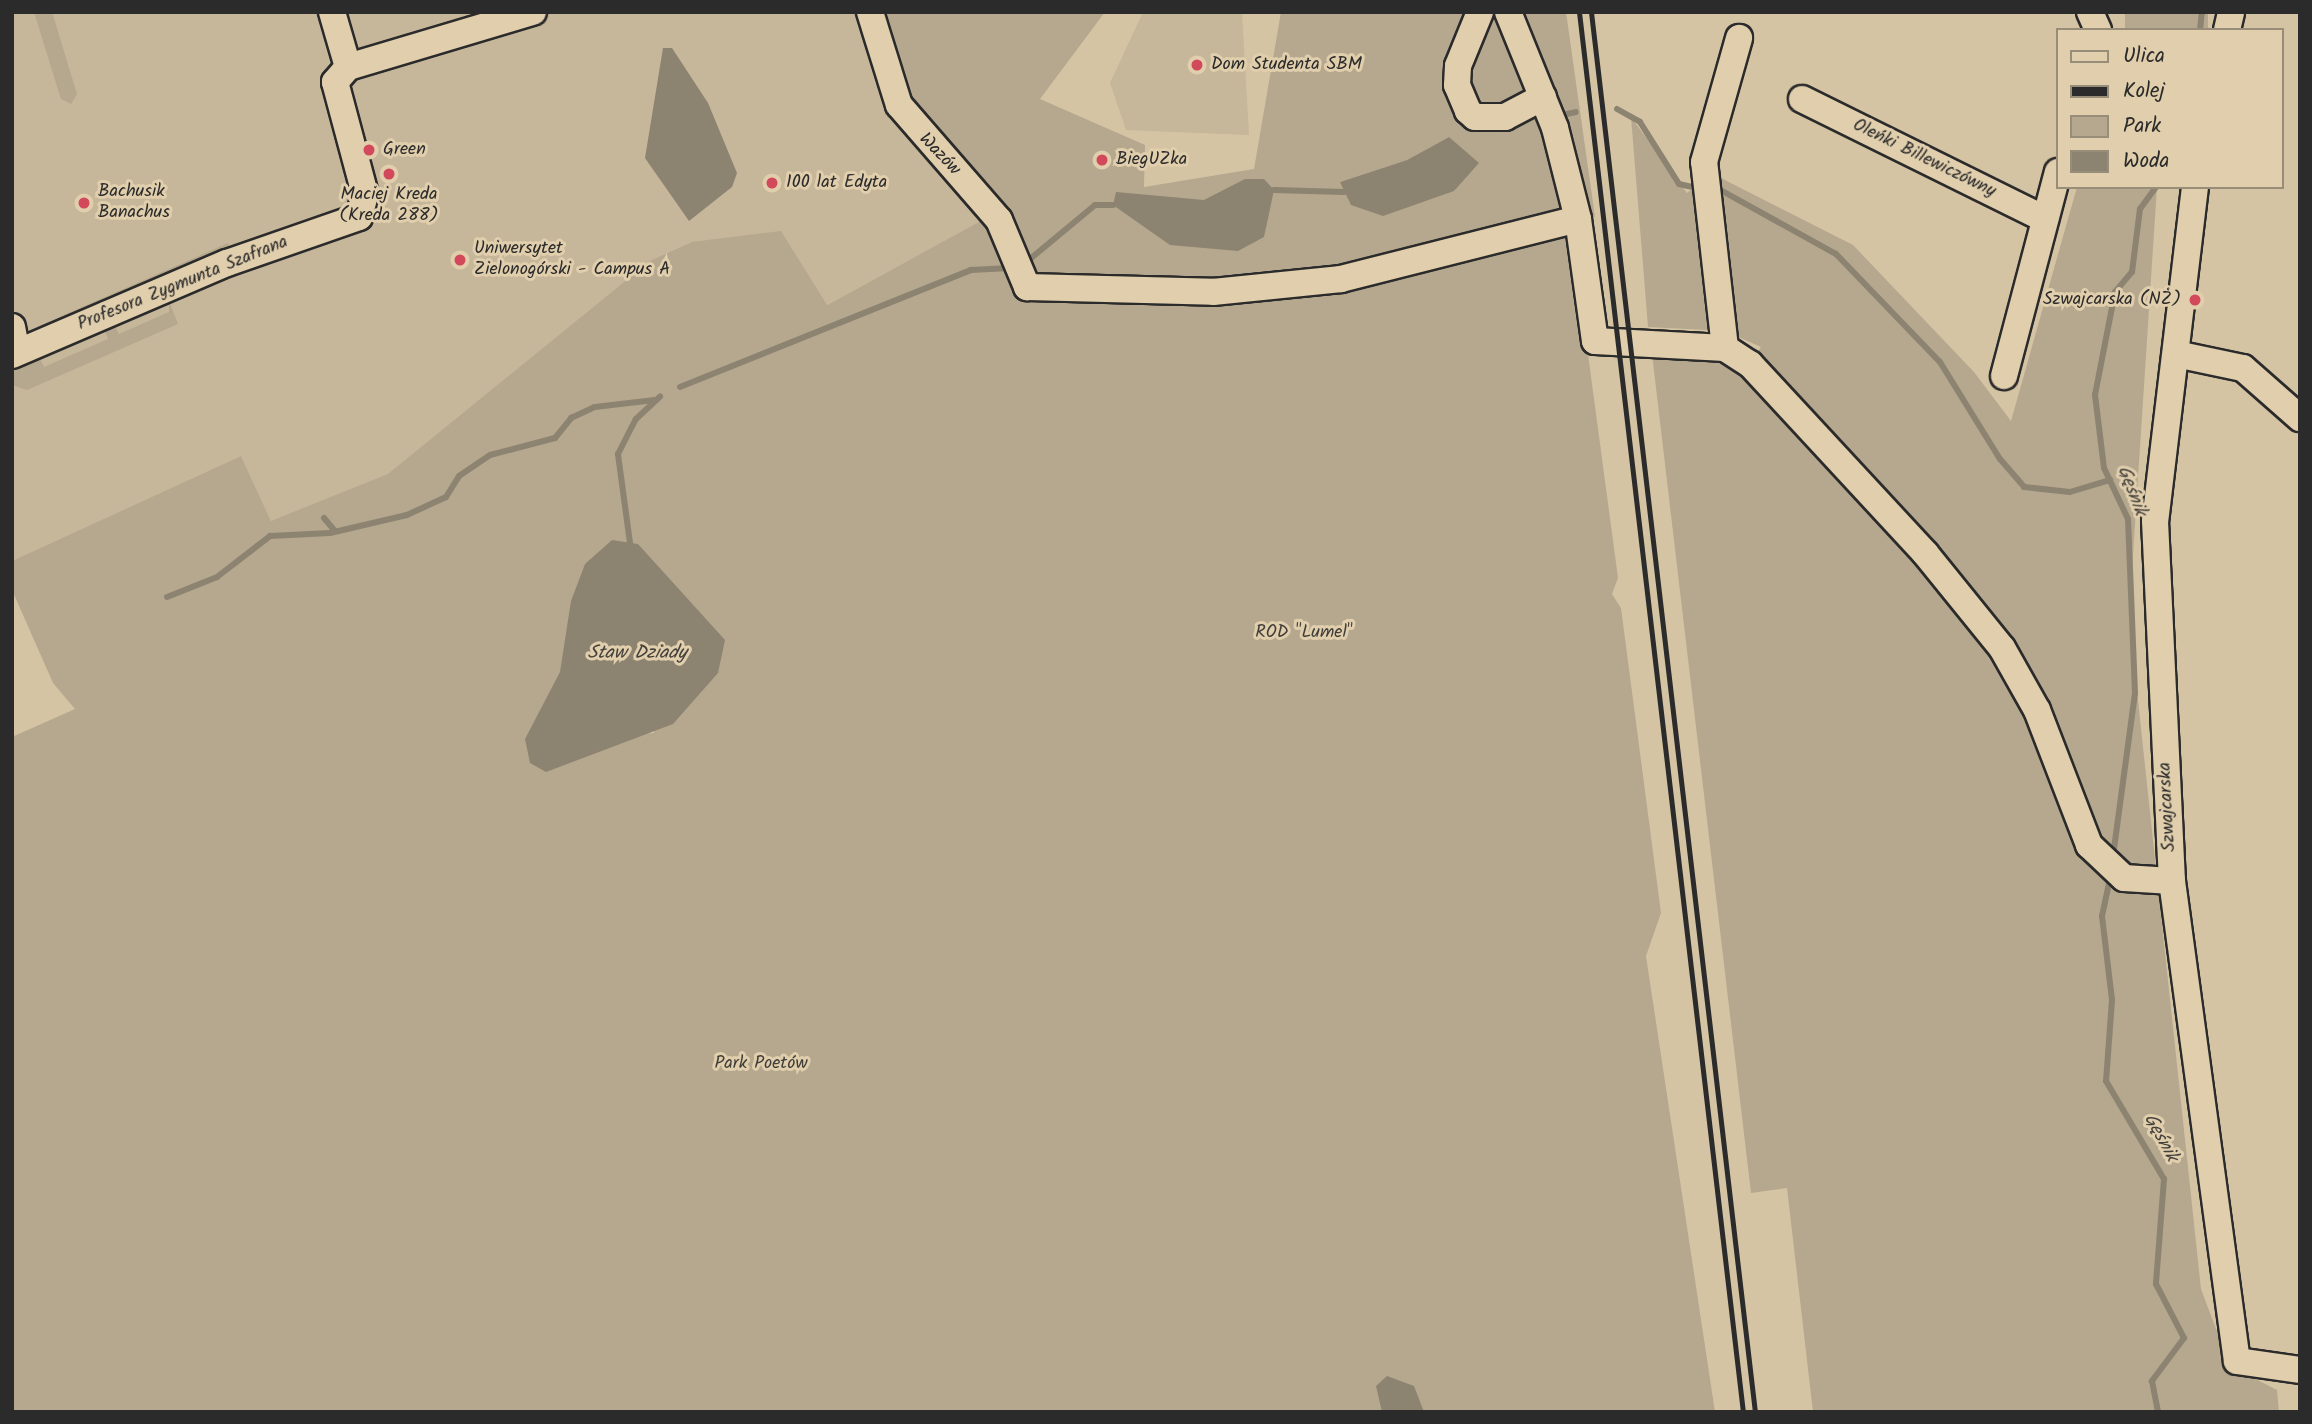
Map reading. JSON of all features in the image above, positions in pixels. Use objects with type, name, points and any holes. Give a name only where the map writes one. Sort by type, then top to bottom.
[{"type":"street","points":[[332,12],[348,67],[533,12]]},
{"type":"street","name":"Wazów","points":[[870,12],[899,105],[985,201],[1022,274],[1213,292],[1341,279],[1578,219]]},
{"type":"street","points":[[1480,12],[1458,66],[1457,85],[1468,111],[1475,117],[1505,117],[1543,97]]},
{"type":"street","points":[[1508,12],[1543,97],[1578,219],[1595,341],[1725,348],[1750,364],[1925,552],[2002,648],[2037,710],[2089,845],[2124,878],[2172,881]]},
{"type":"street","points":[[2090,12],[2097,28]]},
{"type":"street","points":[[1725,348],[1706,186],[1708,143],[1740,38]]},
{"type":"street","name":"Profesora Zygmunta Szafrana","points":[[12,327],[15,354],[227,263],[359,217],[365,194],[335,82],[348,67]]},
{"type":"street","name":"Oleńki Billewiczówny","points":[[1802,99],[2045,219]]},
{"type":"street","points":[[2004,376],[2056,179]]},
{"type":"street","name":"Szwajcarska","points":[[2195,189],[2176,354],[2156,483],[2154,548],[2172,881],[2237,1360],[2300,1370]]},
{"type":"street","points":[[2176,354],[2243,368],[2300,418]]},
{"type":"shaded area","name":"Uniwersytet Zielonogórski - Campus A","points":[[12,12],[863,12],[991,216],[826,305],[313,507],[271,521],[241,456],[12,561]]},
{"type":"shaded area","points":[[1143,12],[1242,12],[1249,135],[1126,130],[1110,83]]},
{"type":"green space","points":[[34,12],[52,12],[77,94],[71,104],[61,99]]},
{"type":"green space","name":"Park Poetów","points":[[866,12],[1105,12],[1040,99],[1145,145],[1144,187],[1254,169],[1281,12],[1494,12],[1508,34],[1527,72],[1569,212],[1618,578],[1612,594],[1621,608],[1661,913],[1646,956],[1715,1412],[12,1412],[12,737],[75,709],[53,683],[12,590],[12,561],[241,456],[271,521],[388,474],[650,261],[692,242],[781,231],[827,305],[990,216],[897,104]],"holes":[[[1449,137],[1465,175],[1454,191],[1340,182],[1407,160]],[[638,544],[658,571],[654,733],[525,739]]]},
{"type":"green space","points":[[1515,12],[1566,12],[1595,217],[1581,219]]},
{"type":"green space","points":[[2125,12],[2208,12],[2208,28],[2125,28]]},
{"type":"green space","points":[[1631,117],[1687,193],[1711,173],[1853,245],[1974,372],[2011,421],[2076,189],[2157,189],[2129,616],[2201,1289],[2230,1366],[2277,1390],[2279,1412],[1813,1412],[1787,1188],[1751,1193],[1652,354],[1708,357],[1743,377],[1761,347],[1725,331],[1648,327]]},
{"type":"green space","points":[[228,243],[231,250],[38,333],[39,326]]},
{"type":"green space","points":[[169,301],[178,324],[27,390],[12,385],[12,367],[38,354],[44,367],[108,339],[103,326],[113,322],[119,334],[169,312]]},
{"type":"water","points":[[663,48],[672,48],[708,103],[737,173],[732,187],[689,221],[645,158]]},
{"type":"water","points":[[1449,137],[1479,163],[1454,191],[1383,216],[1351,205],[1340,182],[1407,160]]},
{"type":"water","points":[[1245,179],[1264,179],[1274,190],[1264,237],[1238,251],[1170,245],[1113,205],[1116,192],[1204,200]]},
{"type":"water","name":"Staw Dziady","points":[[612,540],[638,544],[725,640],[718,673],[673,724],[546,772],[530,763],[525,739],[560,672],[571,601],[585,564]]},
{"type":"water","points":[[1387,1376],[1414,1386],[1424,1412],[1382,1412],[1376,1386]]},
{"type":"waterway","name":"Gęśnik","points":[[2200,28],[2202,12]]},
{"type":"waterway","points":[[1617,109],[1640,122],[1679,184],[1700,189]]},
{"type":"waterway","points":[[1562,115],[1576,112]]},
{"type":"waterway","points":[[1715,187],[1836,254],[1940,362],[2000,459],[2024,487],[2070,492],[2110,480]]},
{"type":"waterway","name":"Gęśnik","points":[[2113,856],[2135,693],[2128,519],[2104,468],[2095,395],[2115,292],[2132,272],[2140,209],[2155,189]]},
{"type":"waterway","points":[[1274,190],[1344,192]]},
{"type":"waterway","points":[[1024,264],[1095,205],[1113,205]]},
{"type":"waterway","points":[[680,387],[971,270],[1010,268]]},
{"type":"waterway","points":[[630,543],[618,454],[636,419],[660,397]]},
{"type":"waterway","points":[[167,597],[217,577],[270,536],[330,533],[407,515],[446,497],[459,476],[490,455],[555,438],[571,418],[595,407],[655,400]]},
{"type":"waterway","points":[[324,518],[335,531]]},
{"type":"waterway","name":"Gęśnik","points":[[2111,874],[2102,916],[2112,1000],[2106,1081],[2164,1179],[2156,1284],[2184,1338],[2152,1381],[2158,1412]]},
{"type":"railway","points":[[1579,12],[1743,1412]]},
{"type":"railway","points":[[1591,12],[1755,1412]]},
{"type":"place","name":"Dom Studenta SBM","points":[[1197,65]]},
{"type":"place","name":"Green","points":[[369,150]]},
{"type":"place","name":"BiegUZka","points":[[1102,160]]},
{"type":"place","name":"Maciej Kreda (Kreda 288)","points":[[389,174]]},
{"type":"place","name":"100 lat Edyta","points":[[772,183]]},
{"type":"place","name":"Bachusik Banachus","points":[[84,203]]},
{"type":"place","name":"Uniwersytet Zielonogórski - Campus A","points":[[460,260]]},
{"type":"place","name":"Szwajcarska (NŻ)","points":[[2195,300]]},
{"type":"park label","name":"ROD \"Lumel\"","points":[[1304,633]]}]
